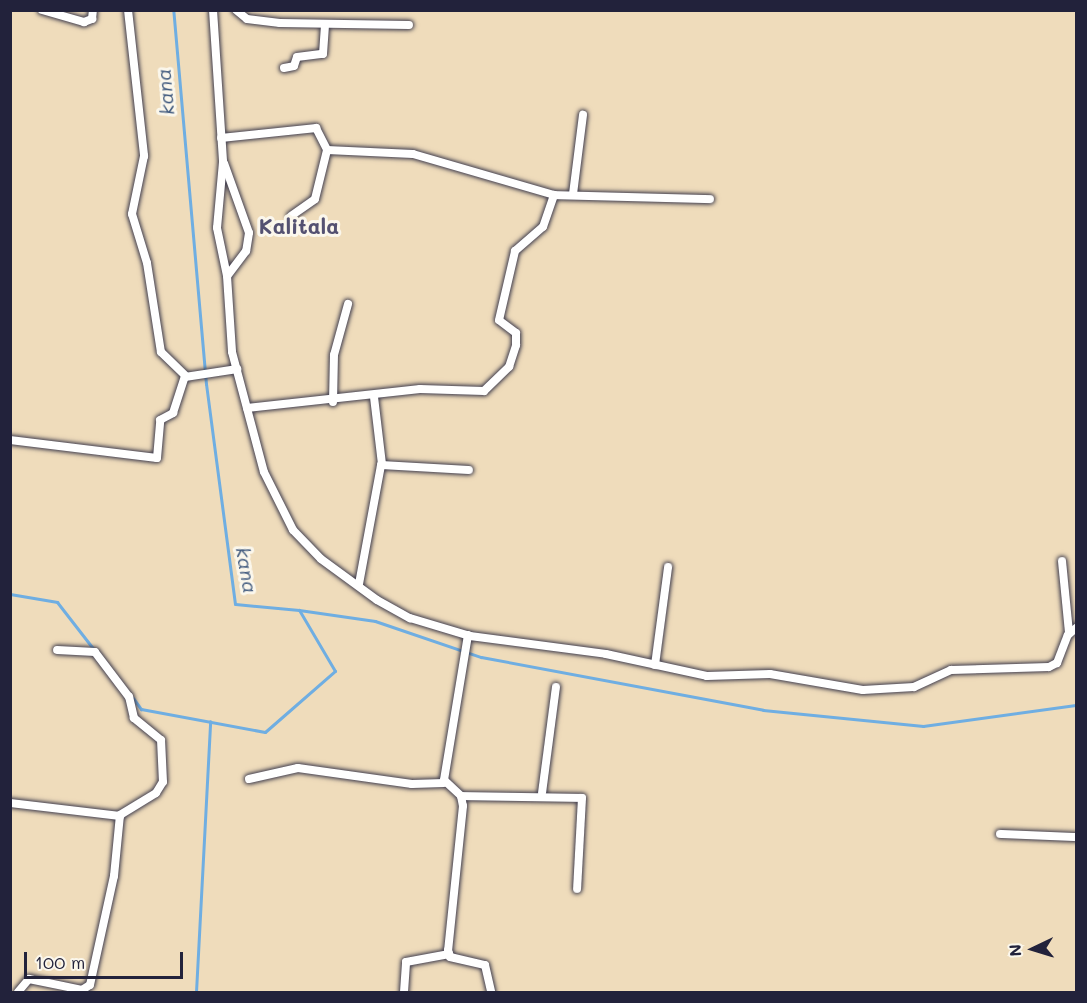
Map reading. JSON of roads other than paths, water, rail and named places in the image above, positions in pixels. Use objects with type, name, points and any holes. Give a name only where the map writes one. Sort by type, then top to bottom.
[{"type":"street","points":[[42,10],[84,22],[92,19],[93,10]]},
{"type":"street","points":[[128,10],[144,156],[133,220],[147,263],[161,352],[188,376],[237,369]]},
{"type":"street","points":[[213,10],[224,162],[249,233],[246,251],[227,276]]},
{"type":"street","points":[[236,10],[252,20],[326,26],[409,25]]},
{"type":"street","points":[[284,68],[294,66],[297,57],[323,54],[326,26]]},
{"type":"street","points":[[573,194],[583,115]]},
{"type":"street","points":[[221,138],[316,128],[327,150],[315,199],[291,216]]},
{"type":"street","points":[[327,150],[413,154],[554,195],[710,199]]},
{"type":"street","points":[[224,162],[217,228],[227,276],[237,369],[247,408],[281,512],[321,559],[411,618],[468,635],[716,677],[770,674],[857,690],[902,689],[927,684],[951,670],[1049,667],[1060,659],[1073,631],[1062,561]]},
{"type":"street","points":[[247,408],[333,402],[434,388],[484,391],[507,369],[517,336],[499,321],[512,260],[519,244],[543,227],[554,195]]},
{"type":"street","points":[[333,402],[334,355],[348,304]]},
{"type":"street","points":[[10,440],[158,458],[160,420],[173,413],[188,376]]},
{"type":"street","points":[[359,584],[382,464],[374,397]]},
{"type":"street","points":[[382,464],[470,470]]},
{"type":"street","points":[[655,665],[668,567]]},
{"type":"street","points":[[444,783],[468,635]]},
{"type":"street","points":[[10,803],[120,816],[162,786],[161,740],[134,718],[129,697],[93,651],[57,650]]},
{"type":"street","points":[[542,793],[556,687]]},
{"type":"street","points":[[249,779],[298,768],[412,784],[444,783],[461,796],[542,793],[583,800],[578,889]]},
{"type":"street","points":[[449,954],[461,796]]},
{"type":"street","points":[[18,993],[29,979],[82,990],[90,985],[114,876],[120,816]]},
{"type":"street","points":[[1000,834],[1077,837]]},
{"type":"street","points":[[404,993],[406,962],[449,954],[485,965],[491,993]]},
{"type":"waterway","name":"kana","points":[[133,698],[141,709],[265,732],[335,671],[299,610],[235,604],[206,384],[173,10]]},
{"type":"waterway","name":"kana","points":[[10,594],[57,602],[95,651]]},
{"type":"waterway","points":[[299,610],[375,621],[481,657],[763,710],[923,726],[1076,705]]},
{"type":"waterway","points":[[196,992],[210,721]]},
{"type":"district","name":"Kalitala","points":[[299,226]]}]
